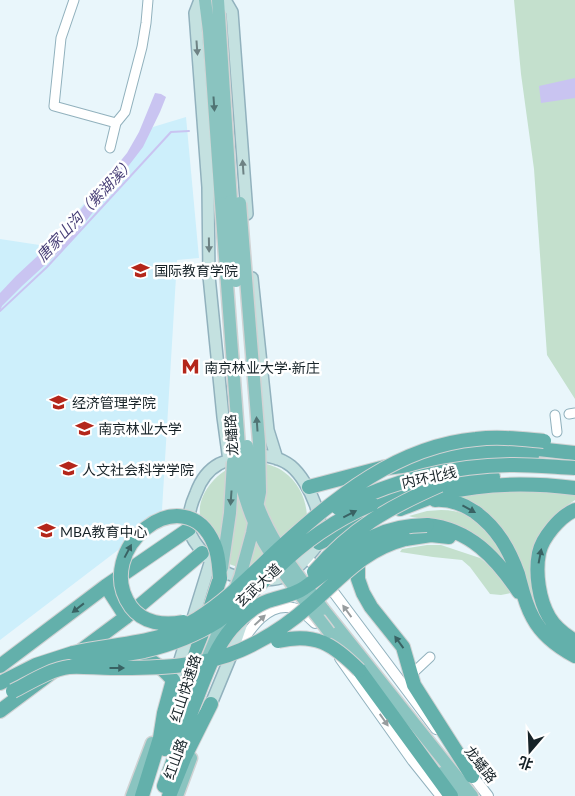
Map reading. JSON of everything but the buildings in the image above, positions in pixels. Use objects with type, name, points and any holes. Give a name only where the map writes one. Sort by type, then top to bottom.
[{"type":"highway","points":[[296,534],[321,512],[365,480],[389,465],[424,450],[448,443],[477,438],[544,441],[575,446]]},
{"type":"highway","points":[[309,487],[365,471],[465,447],[492,444],[575,453]]},
{"type":"highway","points":[[365,471],[467,457],[527,456],[575,460]]},
{"type":"highway","name":"内环北线","points":[[296,534],[332,511],[370,492],[416,478],[473,468],[513,465],[575,468]]},
{"type":"highway","name":"内环北线","points":[[440,485],[460,480],[496,477],[531,476],[575,480]]},
{"type":"highway","points":[[319,543],[440,485]]},
{"type":"highway","name":"玄武大道","points":[[68,664],[144,651],[193,634],[218,621],[235,608],[322,529],[372,504],[407,492],[440,485]]},
{"type":"highway","points":[[472,776],[414,684],[403,647],[372,607],[360,587],[357,565],[362,532],[365,524],[376,516],[445,493],[488,487],[548,485],[575,488]]},
{"type":"highway","points":[[422,502],[452,501],[470,509],[488,522],[503,541],[510,554],[533,619],[546,635],[561,648],[575,656]]},
{"type":"highway","points":[[575,510],[560,520],[547,536],[539,552],[538,570],[539,590],[549,618],[567,636],[575,641]]},
{"type":"highway","points":[[303,589],[310,576],[329,555],[348,537],[376,516]]},
{"type":"highway","points":[[197,619],[167,624],[150,620],[136,612],[126,598],[121,578],[122,564],[127,551],[141,530],[152,522],[166,517],[185,518],[194,521],[206,531],[214,544],[218,556],[220,578]]},
{"type":"highway","name":"红山快速路","points":[[147,796],[193,707],[220,644],[236,623],[258,606],[303,589],[365,540],[392,529],[414,525],[429,530]]},
{"type":"highway","points":[[236,654],[292,620],[352,566],[370,553],[396,541],[417,536],[437,526],[469,538],[501,566],[526,603]]},
{"type":"highway","points":[[0,666],[106,586],[189,529]]},
{"type":"highway","name":"玄武大道","points":[[0,684],[20,672],[54,658],[95,648],[162,636],[197,619],[216,607],[296,534]]},
{"type":"highway","points":[[0,711],[68,664],[126,617],[207,557]]},
{"type":"highway","name":"红山快速路","points":[[160,796],[170,752],[220,578]]},
{"type":"highway","points":[[106,586],[126,617]]},
{"type":"highway","points":[[68,664],[145,668],[183,665],[236,654],[293,637],[312,638],[337,650],[359,670],[451,796]]},
{"type":"highway","points":[[0,700],[13,691],[68,664],[109,654],[130,654],[152,660],[165,670],[173,680],[164,712],[160,738],[142,796]]},
{"type":"highway","points":[[169,796],[185,756],[211,704]]},
{"type":"main road","points":[[200,0],[195,13],[208,187],[209,276],[229,461]]},
{"type":"main road","name":"龙蟠路","points":[[205,0],[213,20],[249,468],[253,491],[262,516],[283,556],[472,796]]},
{"type":"main road","name":"龙蟠路","points":[[218,0],[213,20],[242,487],[261,538],[282,570],[460,796]]},
{"type":"main road","points":[[225,0],[232,12],[244,189],[268,430],[277,459]]},
{"type":"main road","points":[[208,187],[216,205],[234,426],[234,463],[230,513],[220,578]]},
{"type":"main road","points":[[193,707],[202,670],[240,577],[252,533],[260,492],[240,203],[244,189]]},
{"type":"main road","points":[[252,454],[266,455],[277,459],[290,466],[309,487],[320,524],[319,543],[308,558],[284,577],[271,581],[229,574],[207,557],[195,543],[189,529],[190,508],[199,485],[208,472],[219,464],[252,454]]},
{"type":"main road","points":[[173,680],[207,557]]},
{"type":"main road","points":[[211,704],[236,654],[257,580]]},
{"type":"main road","name":"红山路","points":[[177,796],[211,704]]},
{"type":"main road","name":"红山路","points":[[132,796],[164,712]]},
{"type":"street","points":[[74,0],[60,38],[54,106],[116,123]]},
{"type":"street","points":[[110,148],[116,123],[125,112],[142,47],[148,0]]},
{"type":"street","points":[[555,415],[557,432]]},
{"type":"street","name":"龙蟠路","points":[[308,558],[405,691],[488,796]]},
{"type":"street","points":[[284,577],[413,761],[441,796]]},
{"type":"street","points":[[236,654],[256,623],[270,612],[283,607],[294,608],[303,612],[315,623]]},
{"type":"street","points":[[414,672],[430,658]]},
{"type":"shaded area","name":"南京林业大学","points":[[186,117],[199,258],[177,260],[162,510],[122,547],[0,640],[0,239],[46,246],[153,127]]},
{"type":"green space","points":[[514,0],[575,0],[575,399],[547,355],[534,169],[521,74]]},
{"type":"green space","points":[[263,463],[274,466],[284,472],[300,490],[305,501],[306,525],[298,547],[289,556],[251,567],[238,567],[227,563],[204,525],[200,516],[200,508],[205,492],[215,478],[229,468],[239,464]]},
{"type":"green space","points":[[505,491],[575,493],[575,500],[559,511],[547,524],[537,605],[528,589],[525,575],[461,498],[466,495]]},
{"type":"green space","points":[[427,511],[455,511],[477,521],[486,529],[500,548],[512,571],[487,545],[469,533],[435,520],[409,516]]},
{"type":"green space","points":[[441,545],[480,558],[491,567],[511,593],[501,595],[490,594],[470,567],[462,560],[400,552],[402,549]]},
{"type":"water","points":[[575,78],[575,98],[541,103],[539,86]]},
{"type":"water","points":[[155,93],[166,97],[143,147],[70,242],[22,286],[2,306],[0,311],[0,293],[59,236],[127,153],[139,132]]},
{"type":"waterway","name":"唐家山沟（紫湖溪）","points":[[0,311],[47,267],[171,132],[189,131]]},
{"type":"place","name":"国际教育学院","points":[[140,270]]},
{"type":"place","name":"南京林业大学·新庄","points":[[190,367]]},
{"type":"place","name":"经济管理学院","points":[[58,402]]},
{"type":"place","name":"南京林业大学","points":[[84,428]]},
{"type":"place","name":"人文社会科学学院","points":[[68,469]]},
{"type":"place","name":"MBA教育中心","points":[[46,531]]}]
